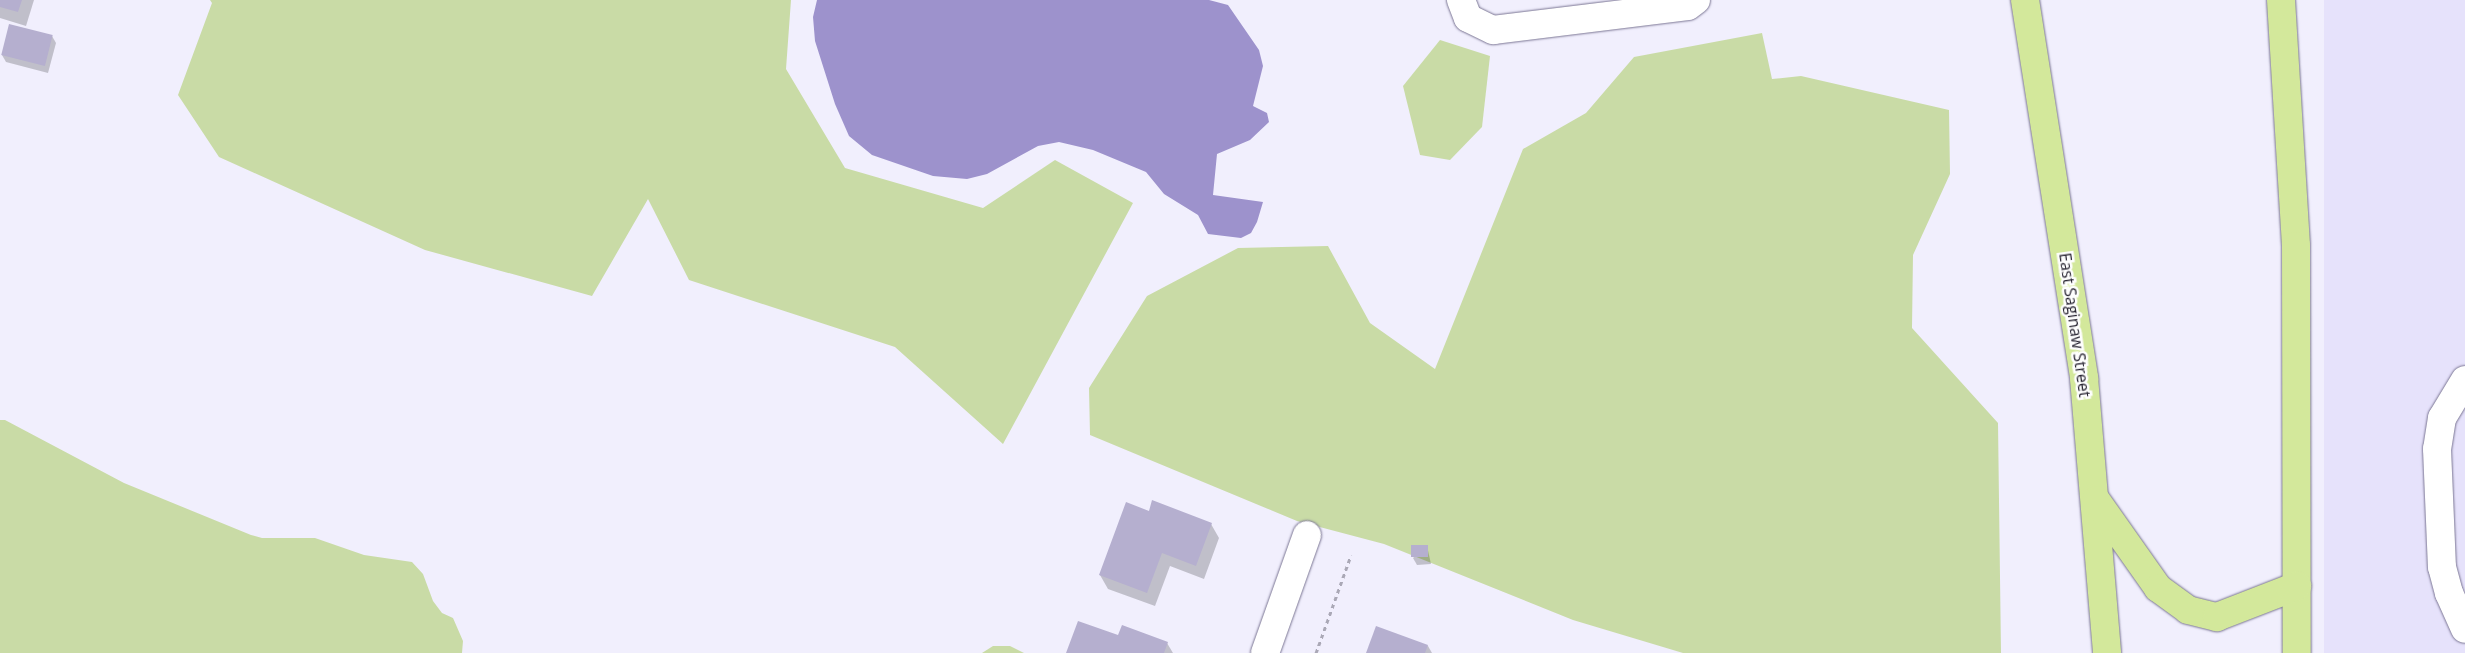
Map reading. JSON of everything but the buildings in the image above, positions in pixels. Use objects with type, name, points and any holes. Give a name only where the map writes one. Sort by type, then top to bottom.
[{"type":"main road","name":"East Saginaw Street","points":[[2025,0],[2084,378],[2096,500],[2107,653]]},
{"type":"main road","points":[[2281,0],[2296,246],[2297,653]]},
{"type":"main road","points":[[2096,500],[2158,588],[2188,610],[2218,617],[2297,586]]},
{"type":"street","points":[[1461,0],[1468,18],[1493,30],[1688,6],[1696,0]]},
{"type":"street","points":[[2465,380],[2442,418],[2437,449],[2442,566],[2449,593],[2465,629]]},
{"type":"street","points":[[1265,653],[1307,535]]},
{"type":"path","points":[[1316,653],[1351,555]]},
{"type":"shaded area","points":[[817,0],[1209,0],[1228,5],[1259,50],[1263,66],[1253,106],[1267,113],[1269,122],[1250,140],[1217,154],[1213,195],[1263,202],[1257,222],[1251,233],[1241,238],[1208,234],[1198,215],[1164,194],[1146,172],[1093,150],[1059,142],[1038,146],[987,174],[967,179],[933,176],[872,155],[849,136],[835,104],[815,41],[813,17]]},
{"type":"shaded area","points":[[2324,0],[2465,0],[2465,653],[2324,653]]},
{"type":"green space","points":[[210,0],[791,0],[786,69],[845,168],[983,208],[1055,160],[1133,203],[1003,444],[895,347],[689,280],[648,199],[592,296],[425,250],[219,157],[178,95],[212,3]]},
{"type":"green space","points":[[1762,33],[1772,79],[1801,76],[1949,110],[1950,174],[1913,255],[1912,328],[1998,423],[2001,653],[1683,653],[1573,620],[1384,544],[1297,521],[1090,435],[1089,388],[1147,296],[1238,248],[1328,246],[1370,323],[1435,369],[1523,149],[1586,113],[1634,57]]},
{"type":"green space","points":[[1440,40],[1490,56],[1482,127],[1450,160],[1420,155],[1403,86]]},
{"type":"green space","points":[[0,420],[5,420],[124,483],[251,535],[262,538],[315,538],[364,555],[412,562],[423,574],[433,601],[442,613],[453,618],[463,641],[462,653],[0,653]]},
{"type":"green space","points":[[993,646],[1010,646],[1024,653],[982,653]]}]
